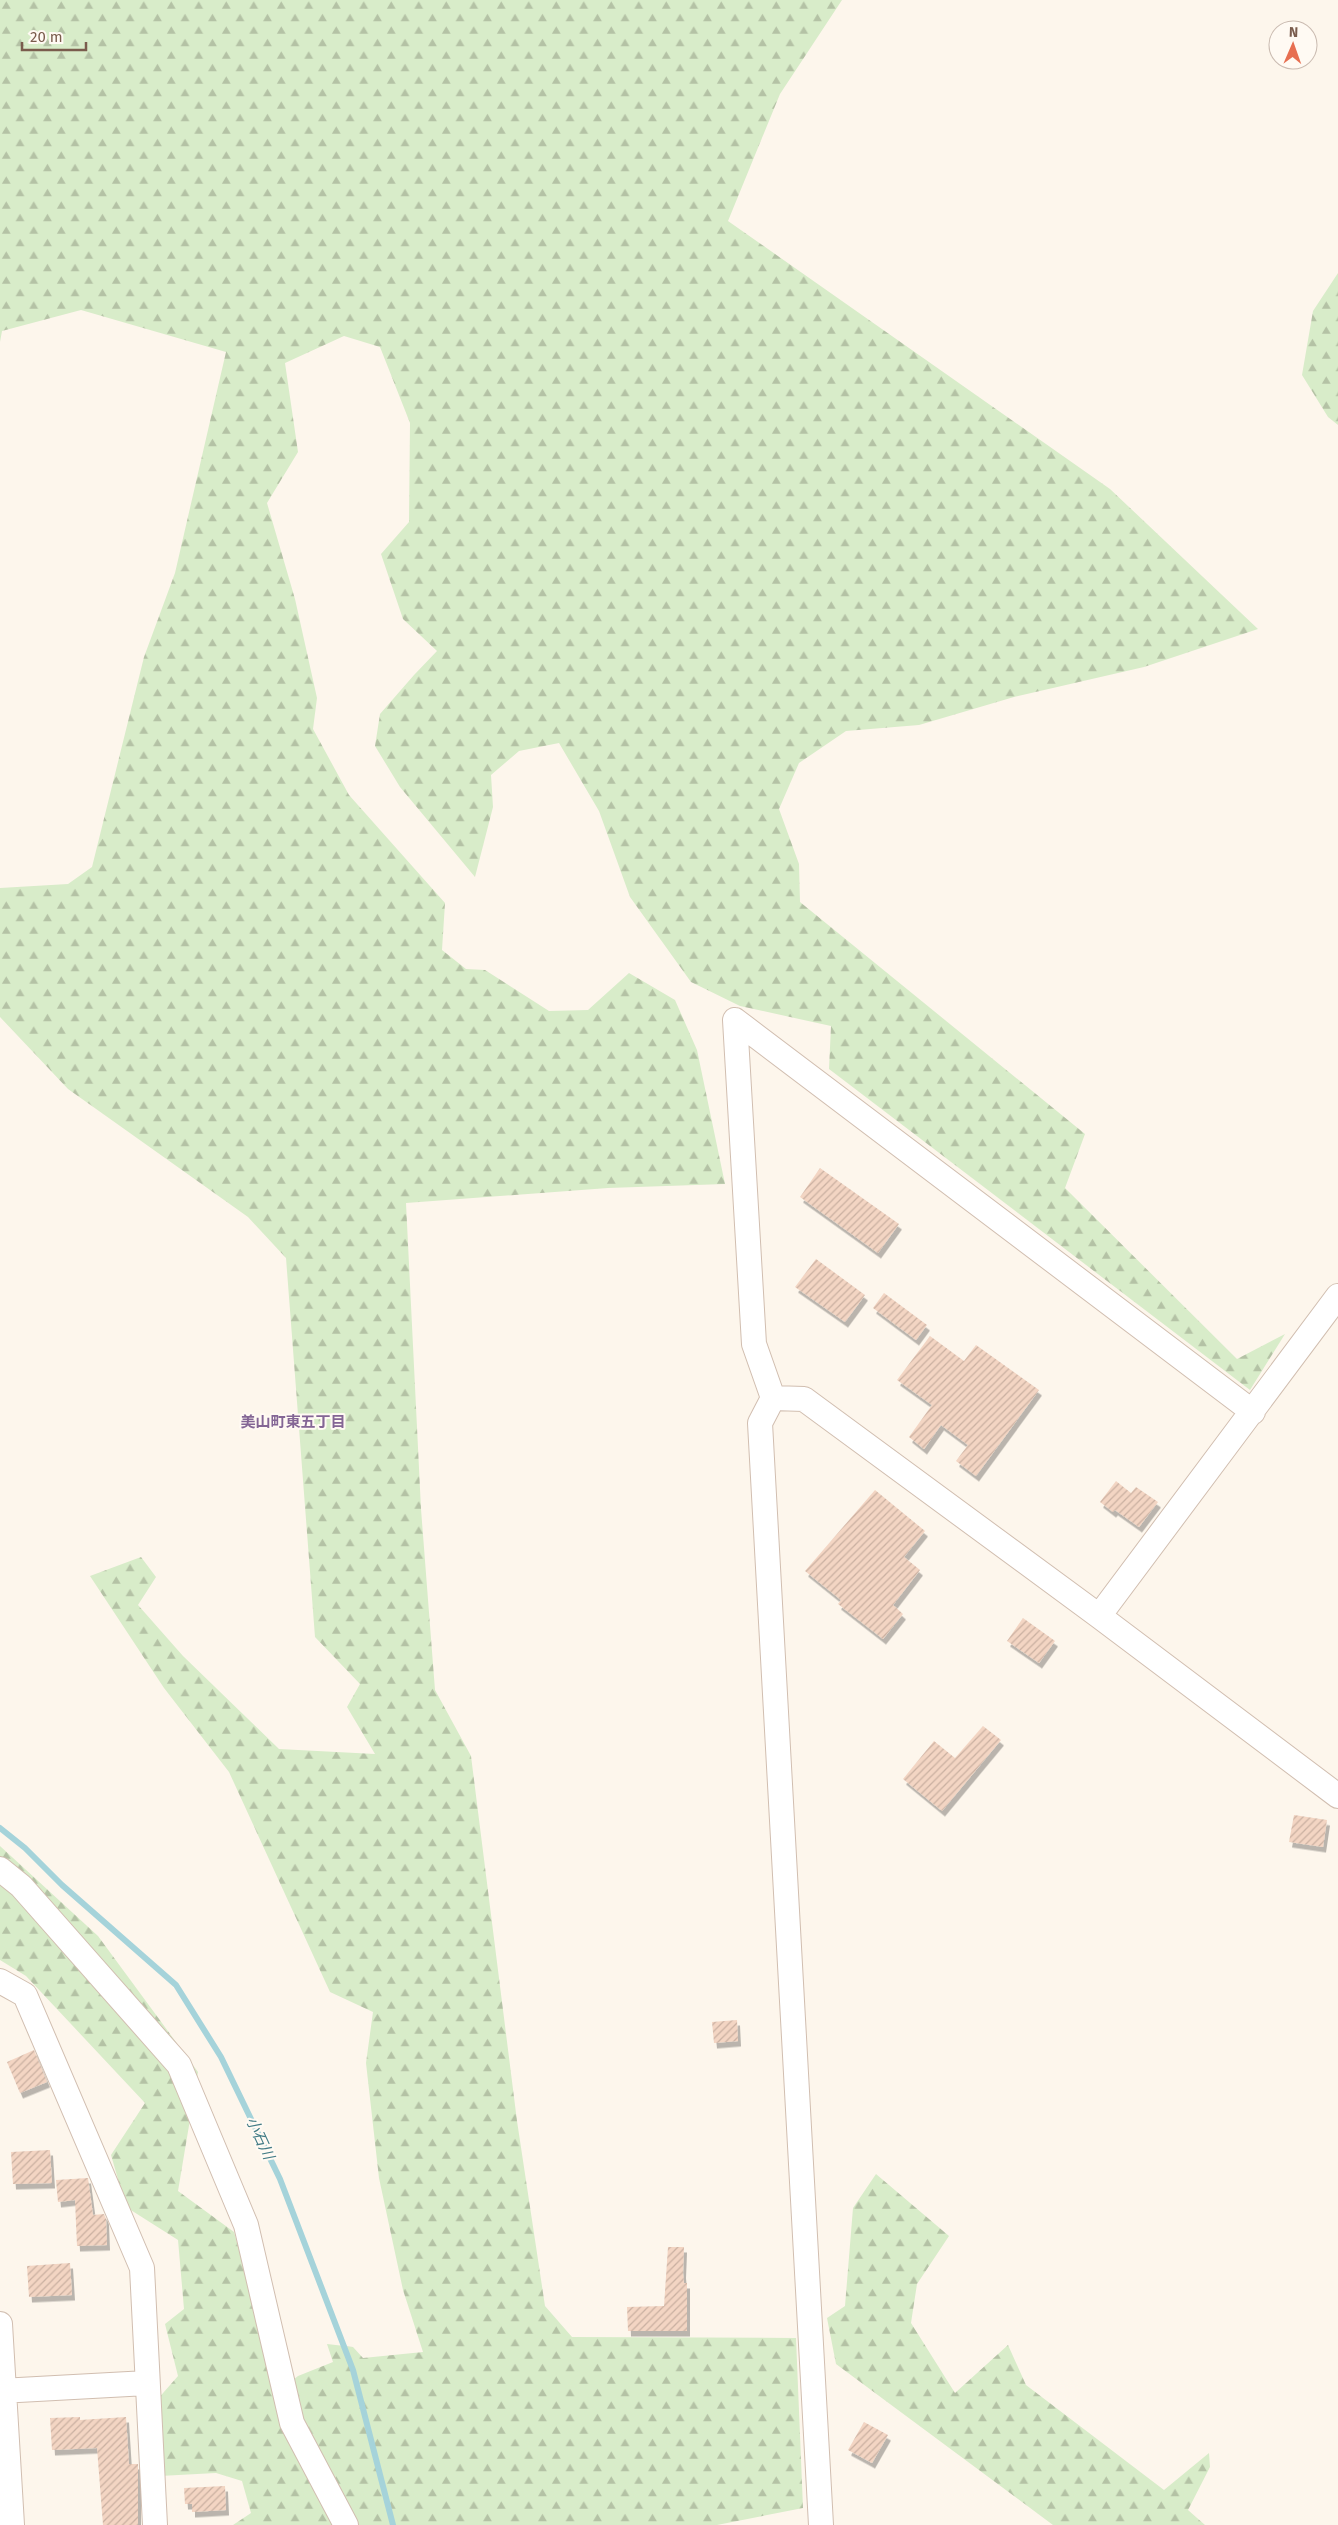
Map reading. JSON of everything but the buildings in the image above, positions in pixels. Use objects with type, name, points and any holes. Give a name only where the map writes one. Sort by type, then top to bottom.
[{"type":"street","points":[[821,2525],[760,1423],[773,1398],[754,1344],[735,1020],[1253,1412]]},
{"type":"street","points":[[1099,1616],[1338,1296]]},
{"type":"street","points":[[773,1398],[804,1399],[1099,1616],[1338,1796]]},
{"type":"street","points":[[0,1869],[21,1886],[179,2065],[246,2226],[292,2423],[346,2525]]},
{"type":"street","points":[[0,1981],[24,1995],[142,2268],[155,2525]]},
{"type":"street","points":[[0,2324],[2,2391],[12,2525]]},
{"type":"street","points":[[2,2391],[147,2383]]},
{"type":"green space","points":[[0,0],[842,0],[780,94],[728,221],[1110,489],[1258,629],[1144,667],[1014,697],[919,725],[846,731],[799,763],[779,809],[799,864],[800,902],[1085,1134],[1065,1188],[1237,1359],[1285,1334],[1250,1390],[829,1069],[831,1026],[740,1006],[691,982],[630,897],[599,811],[559,743],[519,751],[491,775],[493,807],[475,877],[400,787],[375,746],[380,714],[437,651],[403,619],[381,554],[409,522],[410,423],[380,347],[344,336],[285,363],[298,452],[267,503],[295,599],[317,698],[313,729],[349,795],[445,903],[442,950],[466,969],[485,970],[549,1011],[588,1010],[629,973],[675,1000],[697,1050],[725,1184],[608,1188],[406,1203],[421,1509],[435,1690],[471,1756],[517,2121],[545,2306],[572,2337],[796,2338],[803,2508],[717,2525],[233,2525],[251,2513],[242,2481],[216,2473],[160,2476],[156,2401],[178,2376],[165,2324],[184,2309],[178,2240],[126,2207],[111,2155],[145,2103],[26,1976],[0,1960],[0,1846],[98,1936],[198,2072],[178,2191],[234,2232],[263,2334],[276,2393],[298,2376],[333,2362],[327,2344],[353,2347],[363,2358],[423,2352],[403,2290],[379,2178],[366,2063],[373,2012],[330,1992],[229,1772],[164,1688],[90,1576],[141,1557],[156,1577],[138,1605],[183,1656],[279,1749],[375,1754],[347,1707],[360,1684],[315,1637],[286,1258],[248,1217],[68,1089],[0,1017],[0,888],[68,884],[92,867],[144,657],[175,573],[226,352],[81,310],[2,331],[0,342]]},
{"type":"green space","points":[[1338,273],[1338,425],[1328,417],[1302,375],[1313,311]]},
{"type":"green space","points":[[876,2174],[949,2236],[917,2284],[911,2323],[955,2393],[1008,2345],[1026,2385],[1164,2490],[1209,2453],[1210,2467],[1188,2510],[1205,2525],[1053,2525],[836,2364],[827,2318],[845,2306],[853,2208]]},
{"type":"waterway","name":"小石川","points":[[0,1828],[25,1848],[62,1885],[176,1985],[221,2057],[280,2179],[353,2370],[393,2525]]},
{"type":"district","name":"美山町東五丁目","points":[[293,1422]]}]
